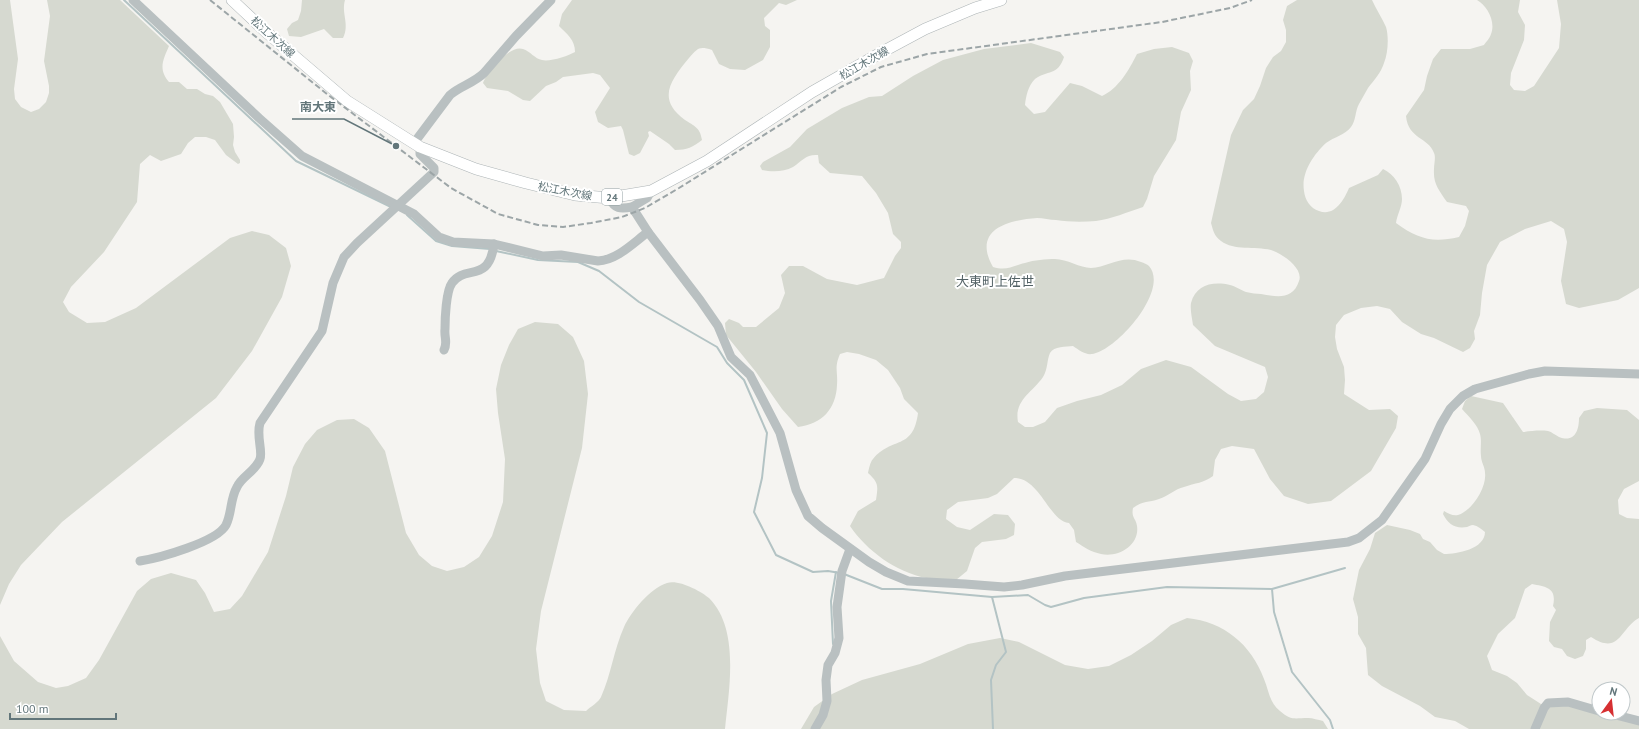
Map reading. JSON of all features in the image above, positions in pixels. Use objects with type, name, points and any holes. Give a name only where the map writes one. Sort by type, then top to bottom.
[{"type":"main road","name":"松江木次線","points":[[232,0],[265,31],[348,101],[417,145],[476,169],[526,183],[575,195],[609,198],[651,191],[707,161],[812,92],[884,51],[925,29],[975,8],[1001,0]]},
{"type":"street","points":[[133,0],[259,118],[302,156],[396,208],[414,214],[439,237],[453,242],[543,256],[603,260],[623,251],[648,232]]},
{"type":"street","points":[[140,561],[158,558],[196,544],[218,534],[225,527],[229,520],[236,487],[240,481],[258,464],[260,459],[258,434],[260,423],[322,331],[333,283],[344,258],[357,243],[435,171],[420,154],[417,145],[450,95],[484,73],[516,36],[551,0]]},
{"type":"street","points":[[609,198],[612,204],[620,209],[632,207],[647,198],[651,191]]},
{"type":"street","points":[[632,207],[648,232],[718,326],[731,357],[750,375],[780,432],[796,490],[808,516],[850,549],[886,572],[908,581],[1004,587],[1022,586],[1072,575],[1348,542],[1360,538],[1382,520],[1424,459],[1450,409],[1463,396],[1475,388],[1545,371],[1639,374]]},
{"type":"street","points":[[444,350],[446,344],[444,331],[451,285],[460,277],[482,269],[489,261],[494,248]]},
{"type":"street","points":[[815,729],[823,714],[827,700],[826,680],[828,665],[835,653],[839,638],[837,607],[842,571],[850,549]]},
{"type":"street","points":[[1536,729],[1544,708],[1548,703],[1568,702],[1591,709]]},
{"type":"shaded area","points":[[0,0],[10,0],[18,59],[14,89],[15,99],[21,107],[31,112],[39,109],[46,102],[49,93],[44,61],[50,16],[47,0],[120,0],[169,46],[163,60],[163,69],[169,82],[179,82],[187,89],[197,89],[205,94],[213,96],[220,102],[233,124],[233,145],[240,160],[240,163],[238,164],[226,155],[215,140],[206,137],[195,137],[188,143],[181,154],[161,161],[150,155],[140,164],[137,202],[104,252],[71,287],[63,302],[69,312],[87,323],[105,322],[136,308],[230,238],[252,231],[269,235],[286,248],[291,266],[282,297],[252,351],[216,398],[62,522],[21,565],[9,584],[0,605]]},
{"type":"shaded area","points":[[302,0],[345,0],[344,10],[346,28],[343,38],[333,38],[324,29],[301,37],[289,36],[287,29],[292,23],[298,20]]},
{"type":"shaded area","points":[[572,0],[797,0],[786,5],[779,3],[764,18],[765,26],[770,30],[770,47],[763,60],[745,70],[730,69],[719,64],[712,50],[701,48],[689,58],[677,74],[669,89],[671,105],[676,112],[700,132],[702,140],[690,148],[675,150],[650,131],[648,132],[649,136],[640,153],[634,156],[629,154],[621,126],[608,128],[598,122],[595,112],[610,88],[600,75],[593,73],[563,77],[546,86],[530,101],[523,100],[508,91],[487,88],[483,83],[494,66],[512,51],[523,49],[539,59],[545,60],[559,58],[575,52],[574,44],[559,26],[562,14]]},
{"type":"shaded area","points":[[1297,0],[1372,0],[1386,27],[1388,35],[1387,50],[1383,67],[1359,104],[1353,125],[1346,132],[1326,143],[1317,153],[1306,171],[1304,184],[1307,200],[1316,210],[1329,212],[1334,210],[1344,198],[1349,188],[1378,175],[1383,169],[1394,177],[1402,194],[1402,202],[1396,223],[1418,236],[1441,240],[1459,237],[1465,226],[1469,211],[1466,206],[1447,202],[1441,194],[1434,179],[1434,153],[1427,144],[1410,129],[1406,116],[1424,90],[1433,59],[1441,49],[1470,49],[1484,45],[1489,38],[1492,29],[1490,14],[1477,0],[1520,0],[1518,12],[1525,25],[1524,40],[1511,73],[1510,85],[1514,90],[1525,91],[1534,86],[1559,48],[1561,24],[1557,0],[1639,0],[1639,288],[1618,300],[1579,308],[1566,304],[1561,281],[1567,242],[1564,229],[1551,221],[1525,229],[1500,242],[1487,265],[1480,315],[1474,331],[1475,339],[1470,348],[1463,352],[1434,338],[1421,334],[1402,322],[1390,309],[1377,306],[1361,308],[1344,315],[1336,325],[1335,337],[1337,349],[1344,367],[1344,394],[1369,410],[1390,409],[1398,416],[1396,428],[1371,471],[1331,501],[1308,504],[1284,496],[1270,479],[1254,449],[1232,446],[1221,449],[1215,460],[1213,476],[1210,478],[1203,482],[1181,488],[1162,498],[1137,505],[1133,508],[1133,516],[1137,526],[1137,533],[1131,544],[1121,552],[1108,555],[1101,554],[1091,551],[1076,542],[1074,530],[1069,523],[1056,515],[1031,485],[1023,480],[1014,478],[997,494],[988,498],[958,502],[947,510],[946,519],[957,527],[970,530],[994,514],[1008,515],[1015,524],[1014,535],[1006,539],[982,542],[975,548],[967,571],[956,580],[929,579],[915,575],[893,566],[883,559],[865,544],[850,526],[858,511],[876,500],[877,485],[868,473],[872,460],[887,447],[901,442],[912,433],[918,413],[904,399],[900,388],[888,370],[876,360],[859,354],[847,352],[840,354],[838,359],[836,394],[831,408],[821,419],[814,423],[798,427],[782,409],[756,372],[726,335],[725,323],[729,319],[739,323],[743,327],[756,327],[779,308],[785,293],[781,275],[789,266],[803,266],[827,279],[857,285],[884,278],[895,256],[901,248],[901,242],[893,234],[888,213],[876,193],[862,176],[830,173],[819,163],[818,155],[804,158],[793,167],[782,171],[762,170],[760,166],[763,162],[790,147],[807,129],[842,108],[869,97],[882,96],[913,76],[943,60],[984,49],[1031,43],[1060,52],[1064,57],[1059,67],[1052,72],[1039,76],[1029,88],[1025,105],[1034,114],[1045,112],[1070,83],[1082,86],[1102,96],[1108,93],[1118,84],[1137,54],[1154,49],[1172,47],[1189,53],[1193,61],[1190,71],[1191,90],[1181,112],[1176,140],[1154,176],[1143,207],[1114,217],[1096,221],[1081,222],[1037,218],[1015,221],[996,229],[990,236],[987,244],[988,254],[993,267],[1006,268],[1044,259],[1060,259],[1082,267],[1091,268],[1128,259],[1149,266],[1154,277],[1147,304],[1126,331],[1114,342],[1102,350],[1092,354],[1084,353],[1073,346],[1060,347],[1054,349],[1050,353],[1043,377],[1021,402],[1017,414],[1018,422],[1025,427],[1033,427],[1045,422],[1057,408],[1101,395],[1122,385],[1141,369],[1166,360],[1191,367],[1228,394],[1241,401],[1256,399],[1264,392],[1268,377],[1265,367],[1215,346],[1193,325],[1191,303],[1193,297],[1201,288],[1211,284],[1230,285],[1246,292],[1284,296],[1293,291],[1299,281],[1300,276],[1295,266],[1280,254],[1271,250],[1238,247],[1226,244],[1214,233],[1211,223],[1231,135],[1243,110],[1254,99],[1266,68],[1273,57],[1281,51],[1286,42],[1286,30],[1283,20],[1287,6]]},
{"type":"shaded area","points":[[535,322],[558,324],[573,337],[584,361],[588,394],[582,448],[541,611],[536,649],[540,683],[546,701],[564,710],[586,711],[596,703],[600,699],[604,689],[621,635],[631,614],[654,590],[672,582],[683,584],[695,589],[709,598],[719,611],[725,626],[729,643],[730,678],[725,729],[0,729],[0,636],[14,661],[38,682],[56,688],[68,686],[86,678],[99,660],[137,591],[151,579],[171,573],[196,580],[205,593],[214,612],[230,609],[242,596],[268,552],[286,496],[293,467],[305,444],[317,430],[337,420],[354,419],[369,428],[385,451],[406,533],[419,555],[432,566],[447,571],[464,567],[479,557],[492,536],[503,502],[505,459],[496,389],[501,365],[509,345],[518,329]]},
{"type":"shaded area","points":[[1471,396],[1503,403],[1523,432],[1548,431],[1564,438],[1572,437],[1575,434],[1578,427],[1579,418],[1584,411],[1597,408],[1627,410],[1639,420],[1639,481],[1624,489],[1618,500],[1619,514],[1627,518],[1639,519],[1639,618],[1633,622],[1614,642],[1601,642],[1591,637],[1586,640],[1586,649],[1583,656],[1575,659],[1567,656],[1562,649],[1554,647],[1549,641],[1550,622],[1556,610],[1553,606],[1554,595],[1550,589],[1532,584],[1525,589],[1515,618],[1498,634],[1487,656],[1492,670],[1507,676],[1517,683],[1527,695],[1541,704],[1571,705],[1591,711],[1591,721],[1628,721],[1639,724],[1639,729],[1469,729],[1455,721],[1435,717],[1420,706],[1382,686],[1368,675],[1366,648],[1358,634],[1358,617],[1353,599],[1359,570],[1370,549],[1375,533],[1387,525],[1410,530],[1420,534],[1423,539],[1430,542],[1437,550],[1444,554],[1463,552],[1480,543],[1484,538],[1485,532],[1478,527],[1473,525],[1459,527],[1452,525],[1447,521],[1443,514],[1444,511],[1454,515],[1463,513],[1478,498],[1484,485],[1485,473],[1481,458],[1480,434],[1475,424],[1462,409],[1465,401]]},
{"type":"shaded area","points":[[1187,618],[1213,624],[1224,630],[1244,645],[1258,666],[1276,708],[1287,716],[1293,718],[1310,718],[1323,721],[1328,729],[801,729],[814,707],[832,694],[862,680],[920,664],[968,644],[1000,638],[1019,642],[1065,665],[1088,669],[1109,666],[1131,655],[1152,641],[1171,625]]},
{"type":"waterway","points":[[124,0],[296,161],[391,207]]},
{"type":"waterway","points":[[407,215],[436,241],[452,246],[490,249]]},
{"type":"waterway","points":[[496,251],[538,260],[578,262],[599,271],[639,302],[717,347],[727,363],[744,380],[767,433],[762,478],[754,512],[776,555],[813,572],[828,571],[840,573]]},
{"type":"waterway","points":[[844,574],[882,589],[903,589],[992,597],[1028,595],[1051,607],[1084,598],[1167,587],[1272,589],[1345,568]]},
{"type":"waterway","points":[[833,644],[831,601],[836,572]]},
{"type":"waterway","points":[[1272,589],[1274,612],[1292,672],[1330,720],[1333,729]]},
{"type":"waterway","points":[[992,597],[1006,652],[996,665],[991,680],[993,729]]},
{"type":"railway","points":[[210,0],[327,94],[451,188],[498,214],[538,225],[563,227],[622,217],[645,208],[841,87],[881,67],[927,54],[1162,22],[1230,8],[1252,0]]},
{"type":"place","name":"南大東","points":[[396,146]]},
{"type":"district","name":"大東町上佐世","points":[[995,281]]}]
